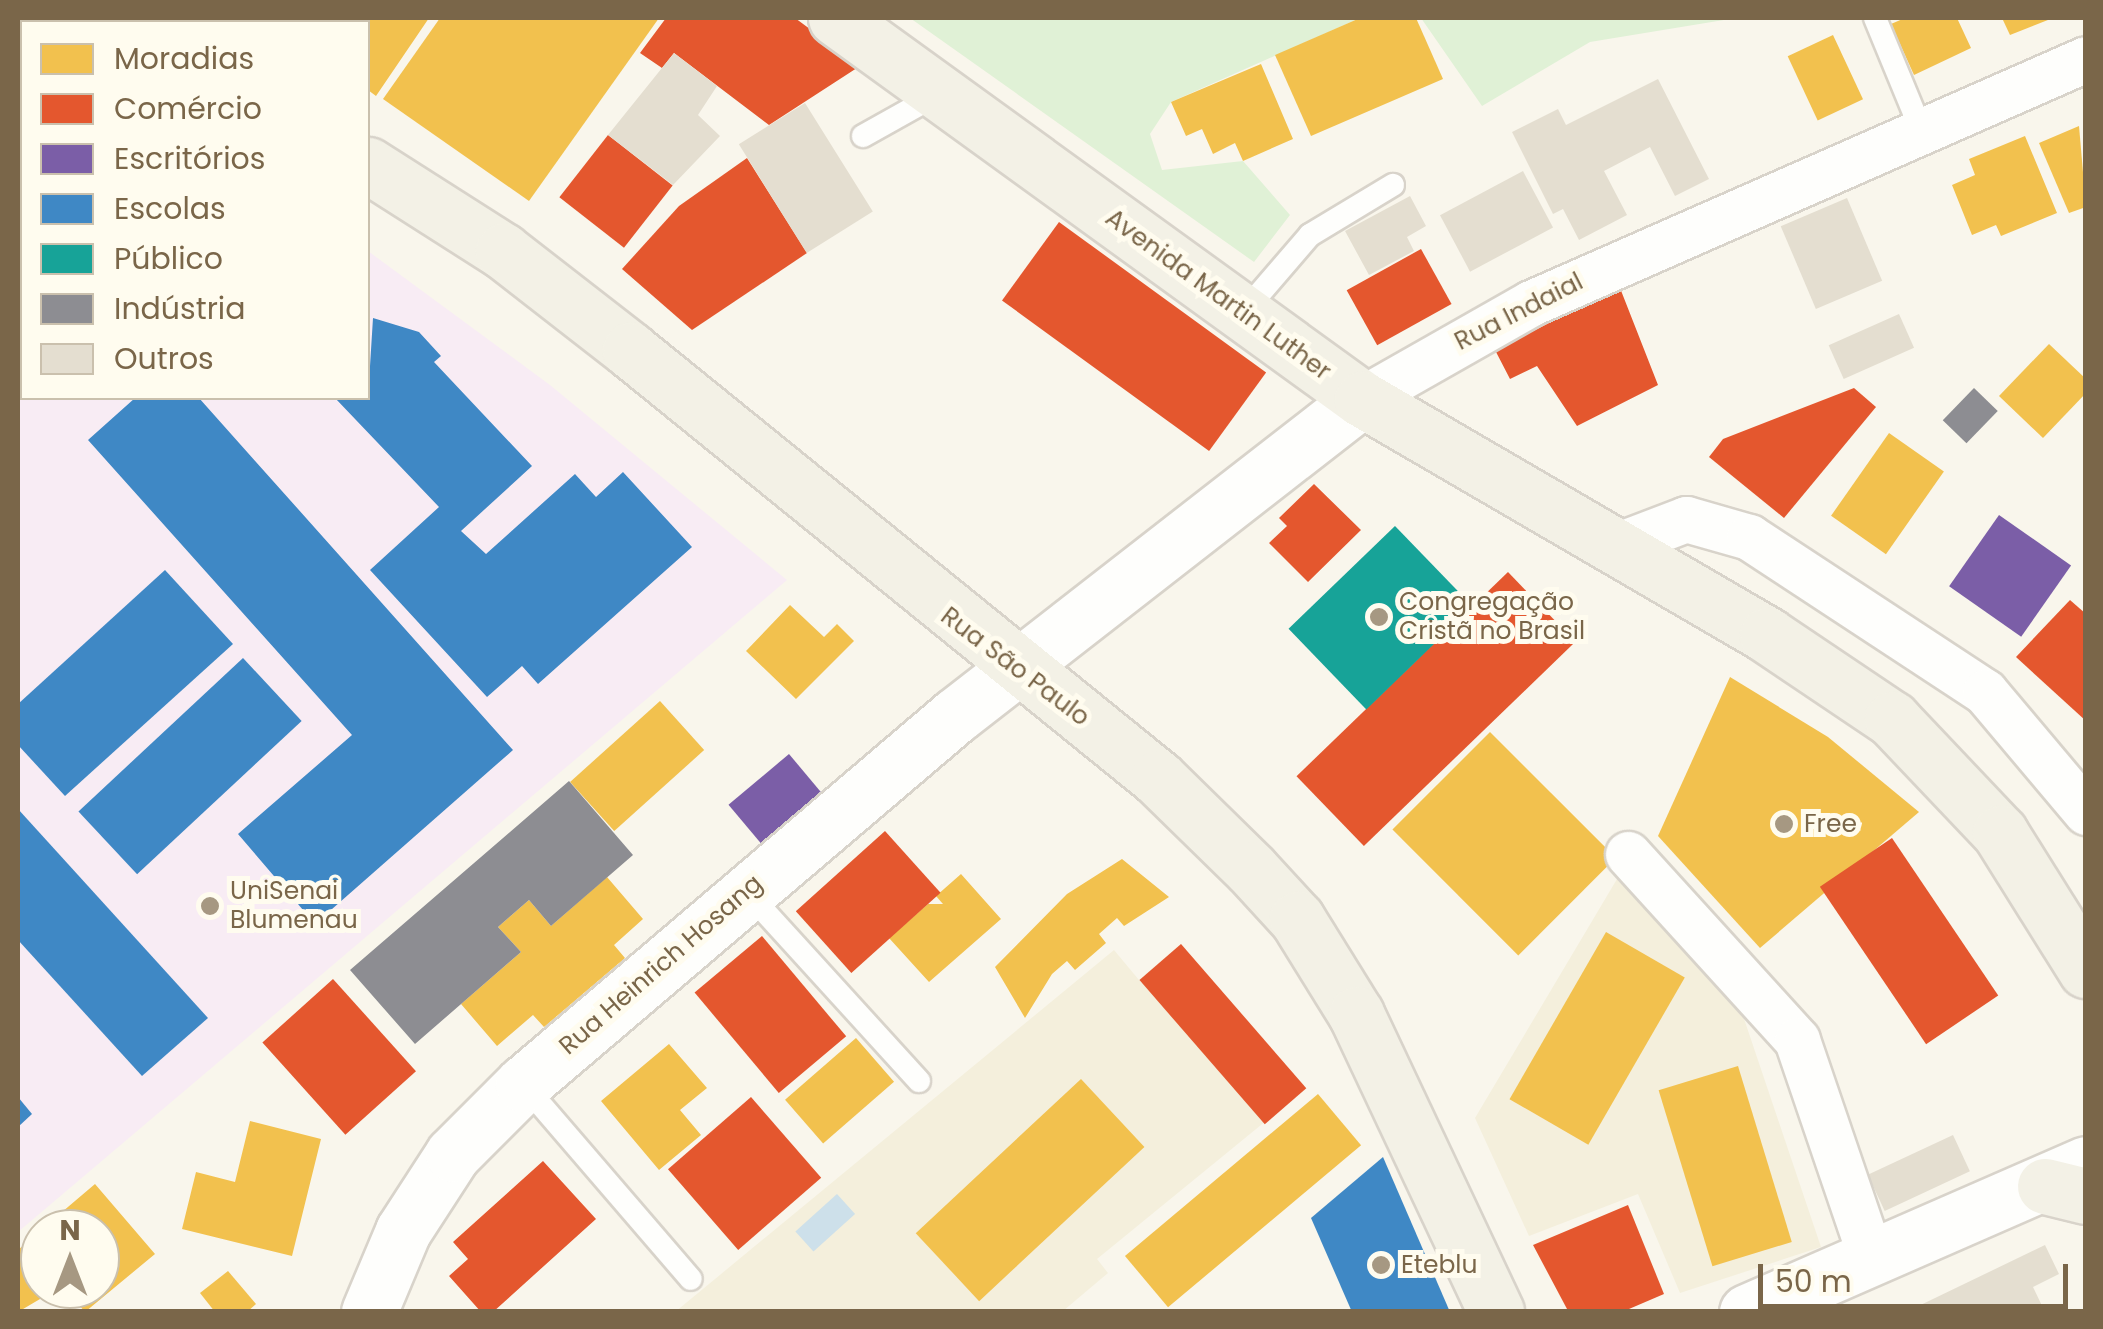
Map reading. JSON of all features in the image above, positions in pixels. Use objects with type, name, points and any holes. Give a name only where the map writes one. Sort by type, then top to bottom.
[{"type":"main road","name":"Avenida Martin Luther","points":[[836,18],[1362,399],[1618,546],[1892,719],[2000,834],[2083,960]]},
{"type":"main road","name":"Rua São Paulo","points":[[370,166],[518,262],[1014,668],[1158,778],[1297,919],[1356,1014],[1496,1312]]},
{"type":"main road","name":"Rua Indaial","points":[[1014,668],[1362,399]]},
{"type":"main road","name":"Rua Heinrich Hosang","points":[[369,1312],[403,1231],[453,1154],[523,1084],[746,891],[1014,668]]},
{"type":"main road","points":[[1747,1312],[2072,1182]]},
{"type":"street","name":"Rua Indaial","points":[[1362,399],[1531,303],[1920,128],[2086,59]]},
{"type":"street","points":[[1618,546],[1686,519],[1750,537],[1986,692],[2086,812]]},
{"type":"street","points":[[1628,854],[1798,1040],[1872,1260]]},
{"type":"lane","points":[[1875,18],[1920,128]]},
{"type":"lane","points":[[863,136],[942,92]]},
{"type":"lane","points":[[1242,314],[1310,236],[1392,184]]},
{"type":"lane","points":[[746,891],[919,1081]]},
{"type":"lane","points":[[523,1084],[691,1279]]},
{"type":"shaded area","name":"UniSenai Blumenau","points":[[370,252],[550,385],[787,580],[45,1209],[20,1209],[18,1232],[18,330],[20,400],[370,400]]},
{"type":"shaded area","points":[[1620,874],[1735,992],[1821,1247],[1680,1293],[1638,1194],[1529,1236],[1475,1118]]},
{"type":"shaded area","points":[[1181,944],[1305,1089],[1097,1259],[1108,1273],[1063,1311],[675,1312],[1114,950],[1139,980]]},
{"type":"green space","points":[[910,18],[1360,18],[1171,102],[1150,134],[1162,170],[1243,161],[1290,215],[1254,262]]},
{"type":"green space","points":[[1421,18],[1736,18],[1590,42],[1482,106]]},
{"type":"water","points":[[837,1194],[855,1214],[813,1252],[795,1231]]},
{"type":"building: Moradias","points":[[258,18],[429,18],[376,96],[370,92],[370,20]]},
{"type":"building: Moradias","points":[[440,18],[659,18],[529,201],[383,99]]},
{"type":"building: Moradias","points":[[1360,18],[1416,18],[1443,79],[1311,136],[1275,55]]},
{"type":"building: Moradias","points":[[1905,18],[1957,18],[1971,48],[1914,75],[1891,24]]},
{"type":"building: Moradias","points":[[2002,18],[2053,18],[2010,35]]},
{"type":"building: Moradias","points":[[1833,35],[1863,99],[1818,120],[1788,56]]},
{"type":"building: Moradias","points":[[1261,64],[1293,139],[1243,161],[1235,143],[1213,154],[1202,129],[1186,136],[1171,102]]},
{"type":"building: Moradias","points":[[2079,126],[2086,207],[2069,213],[2039,143]]},
{"type":"building: Moradias","points":[[2025,136],[2057,213],[2001,236],[1996,225],[1972,235],[1952,185],[1975,175],[1969,159]]},
{"type":"building: Moradias","points":[[2049,344],[2086,379],[2086,393],[2043,438],[1999,396]]},
{"type":"building: Moradias","points":[[1889,433],[1944,471],[1886,554],[1831,516]]},
{"type":"building: Moradias","points":[[790,605],[824,637],[837,624],[854,641],[796,699],[746,651]]},
{"type":"building: Moradias","name":"Free","points":[[1730,677],[1828,737],[1919,812],[1760,948],[1658,836]]},
{"type":"building: Moradias","points":[[660,701],[704,750],[614,831],[570,782]]},
{"type":"building: Moradias","points":[[1490,732],[1616,858],[1518,955],[1392,830]]},
{"type":"building: Moradias","points":[[1122,859],[1169,897],[1124,926],[1117,918],[1099,934],[1106,943],[1075,970],[1067,961],[1052,974],[1025,1018],[995,967],[1067,894]]},
{"type":"building: Moradias","points":[[961,874],[1001,919],[929,982],[889,938],[928,904],[943,904],[936,896]]},
{"type":"building: Moradias","points":[[607,877],[643,919],[614,945],[625,958],[544,1027],[533,1015],[497,1046],[461,1004],[521,952],[498,927],[529,900],[551,926]]},
{"type":"building: Moradias","points":[[1606,932],[1685,978],[1588,1145],[1510,1099]]},
{"type":"building: Moradias","points":[[856,1038],[894,1082],[823,1143],[785,1100]]},
{"type":"building: Moradias","points":[[669,1044],[707,1088],[680,1110],[701,1135],[659,1170],[601,1101]]},
{"type":"building: Moradias","points":[[1738,1066],[1792,1242],[1712,1266],[1659,1090]]},
{"type":"building: Moradias","points":[[1081,1079],[1144,1147],[979,1301],[916,1233]]},
{"type":"building: Moradias","points":[[1318,1094],[1361,1145],[1168,1307],[1125,1256]]},
{"type":"building: Moradias","points":[[250,1121],[321,1139],[292,1256],[182,1229],[196,1172],[235,1182]]},
{"type":"building: Moradias","points":[[95,1184],[116,1209],[66,1209]]},
{"type":"building: Moradias","points":[[120,1213],[155,1254],[120,1283]]},
{"type":"building: Moradias","points":[[18,1250],[20,1309],[23,1309],[18,1312]]},
{"type":"building: Moradias","points":[[228,1271],[256,1304],[247,1312],[215,1312],[200,1293]]},
{"type":"building: Comércio","points":[[666,18],[795,18],[860,66],[769,125],[674,53],[662,68],[640,53]]},
{"type":"building: Comércio","points":[[18,105],[20,215],[18,320]]},
{"type":"building: Comércio","points":[[608,135],[673,185],[624,248],[559,197]]},
{"type":"building: Comércio","points":[[747,158],[807,253],[692,330],[622,269],[679,206]]},
{"type":"building: Comércio","points":[[1059,222],[1266,372],[1209,451],[1002,300]]},
{"type":"building: Comércio","points":[[1421,249],[1452,304],[1377,345],[1347,290]]},
{"type":"building: Comércio","points":[[1620,288],[1658,385],[1577,426],[1537,366],[1510,379],[1495,350]]},
{"type":"building: Comércio","points":[[1854,388],[1876,407],[1784,518],[1709,457],[1723,439]]},
{"type":"building: Comércio","points":[[1314,484],[1361,530],[1308,582],[1269,543],[1287,526],[1279,518]]},
{"type":"building: Comércio","points":[[1508,572],[1575,642],[1364,846],[1297,776]]},
{"type":"building: Comércio","points":[[2070,600],[2086,614],[2086,721],[2016,657]]},
{"type":"building: Comércio","points":[[885,831],[941,893],[851,973],[796,911]]},
{"type":"building: Comércio","points":[[1892,838],[1998,996],[1926,1044],[1820,887]]},
{"type":"building: Comércio","points":[[762,936],[846,1036],[779,1093],[695,993]]},
{"type":"building: Comércio","points":[[1181,944],[1306,1088],[1265,1124],[1139,980]]},
{"type":"building: Comércio","points":[[333,979],[416,1071],[345,1135],[262,1043]]},
{"type":"building: Comércio","points":[[751,1097],[821,1178],[738,1250],[668,1169]]},
{"type":"building: Comércio","points":[[543,1161],[596,1219],[493,1312],[481,1312],[449,1276],[468,1259],[453,1242]]},
{"type":"building: Comércio","points":[[1628,1205],[1664,1294],[1622,1312],[1567,1309],[1533,1245]]},
{"type":"building: Escritórios","points":[[1999,515],[2071,565],[2021,637],[1949,586]]},
{"type":"building: Escritórios","points":[[789,754],[827,799],[766,850],[728,805]]},
{"type":"building: Escolas","points":[[373,318],[419,332],[441,356],[434,362],[532,466],[461,531],[486,554],[575,474],[596,497],[623,472],[692,547],[538,684],[522,666],[487,697],[370,570],[439,507],[337,400],[370,400]]},
{"type":"building: Escolas","points":[[133,400],[201,400],[513,750],[315,924],[238,834],[352,735],[88,440]]},
{"type":"building: Escolas","points":[[165,570],[233,644],[65,796],[18,745],[18,704]]},
{"type":"building: Escolas","points":[[243,658],[302,721],[137,874],[78,811]]},
{"type":"building: Escolas","points":[[18,809],[208,1018],[142,1076],[18,940]]},
{"type":"building: Escolas","points":[[18,1097],[32,1114],[18,1127]]},
{"type":"building: Escolas","name":"Eteblu","points":[[1383,1157],[1450,1312],[1352,1312],[1311,1218]]},
{"type":"building: Público","name":"Congregação Cristã no Brasil","points":[[1395,526],[1473,607],[1366,709],[1289,629]]},
{"type":"building: Indústria","points":[[1974,388],[1998,411],[1966,443],[1943,420]]},
{"type":"building: Indústria","points":[[569,781],[633,855],[551,926],[529,900],[498,927],[521,952],[415,1044],[350,970]]},
{"type":"building: Outros","points":[[674,53],[717,86],[698,115],[720,136],[673,185],[608,135]]},
{"type":"building: Outros","points":[[1658,79],[1709,179],[1675,196],[1650,147],[1604,171],[1627,215],[1579,240],[1563,209],[1553,214],[1512,132],[1558,109],[1566,125]]},
{"type":"building: Outros","points":[[805,103],[873,212],[807,253],[739,144]]},
{"type":"building: Outros","points":[[1523,171],[1553,228],[1470,272],[1440,215]]},
{"type":"building: Outros","points":[[1410,196],[1426,226],[1407,237],[1414,251],[1369,275],[1345,231]]},
{"type":"building: Outros","points":[[1847,198],[1882,281],[1816,309],[1781,226]]},
{"type":"building: Outros","points":[[1899,314],[1914,348],[1844,379],[1829,345]]},
{"type":"building: Outros","points":[[1953,1135],[1970,1171],[1885,1211],[1868,1175]]},
{"type":"building: Outros","points":[[2045,1245],[2059,1274],[2033,1287],[2045,1312],[1906,1312]]},
{"type":"place","name":"Congregação Cristã no Brasil","points":[[1379,617]]},
{"type":"place","name":"Free","points":[[1784,824]]},
{"type":"place","name":"UniSenai Blumenau","points":[[210,906]]},
{"type":"place","name":"Eteblu","points":[[1381,1265]]}]
